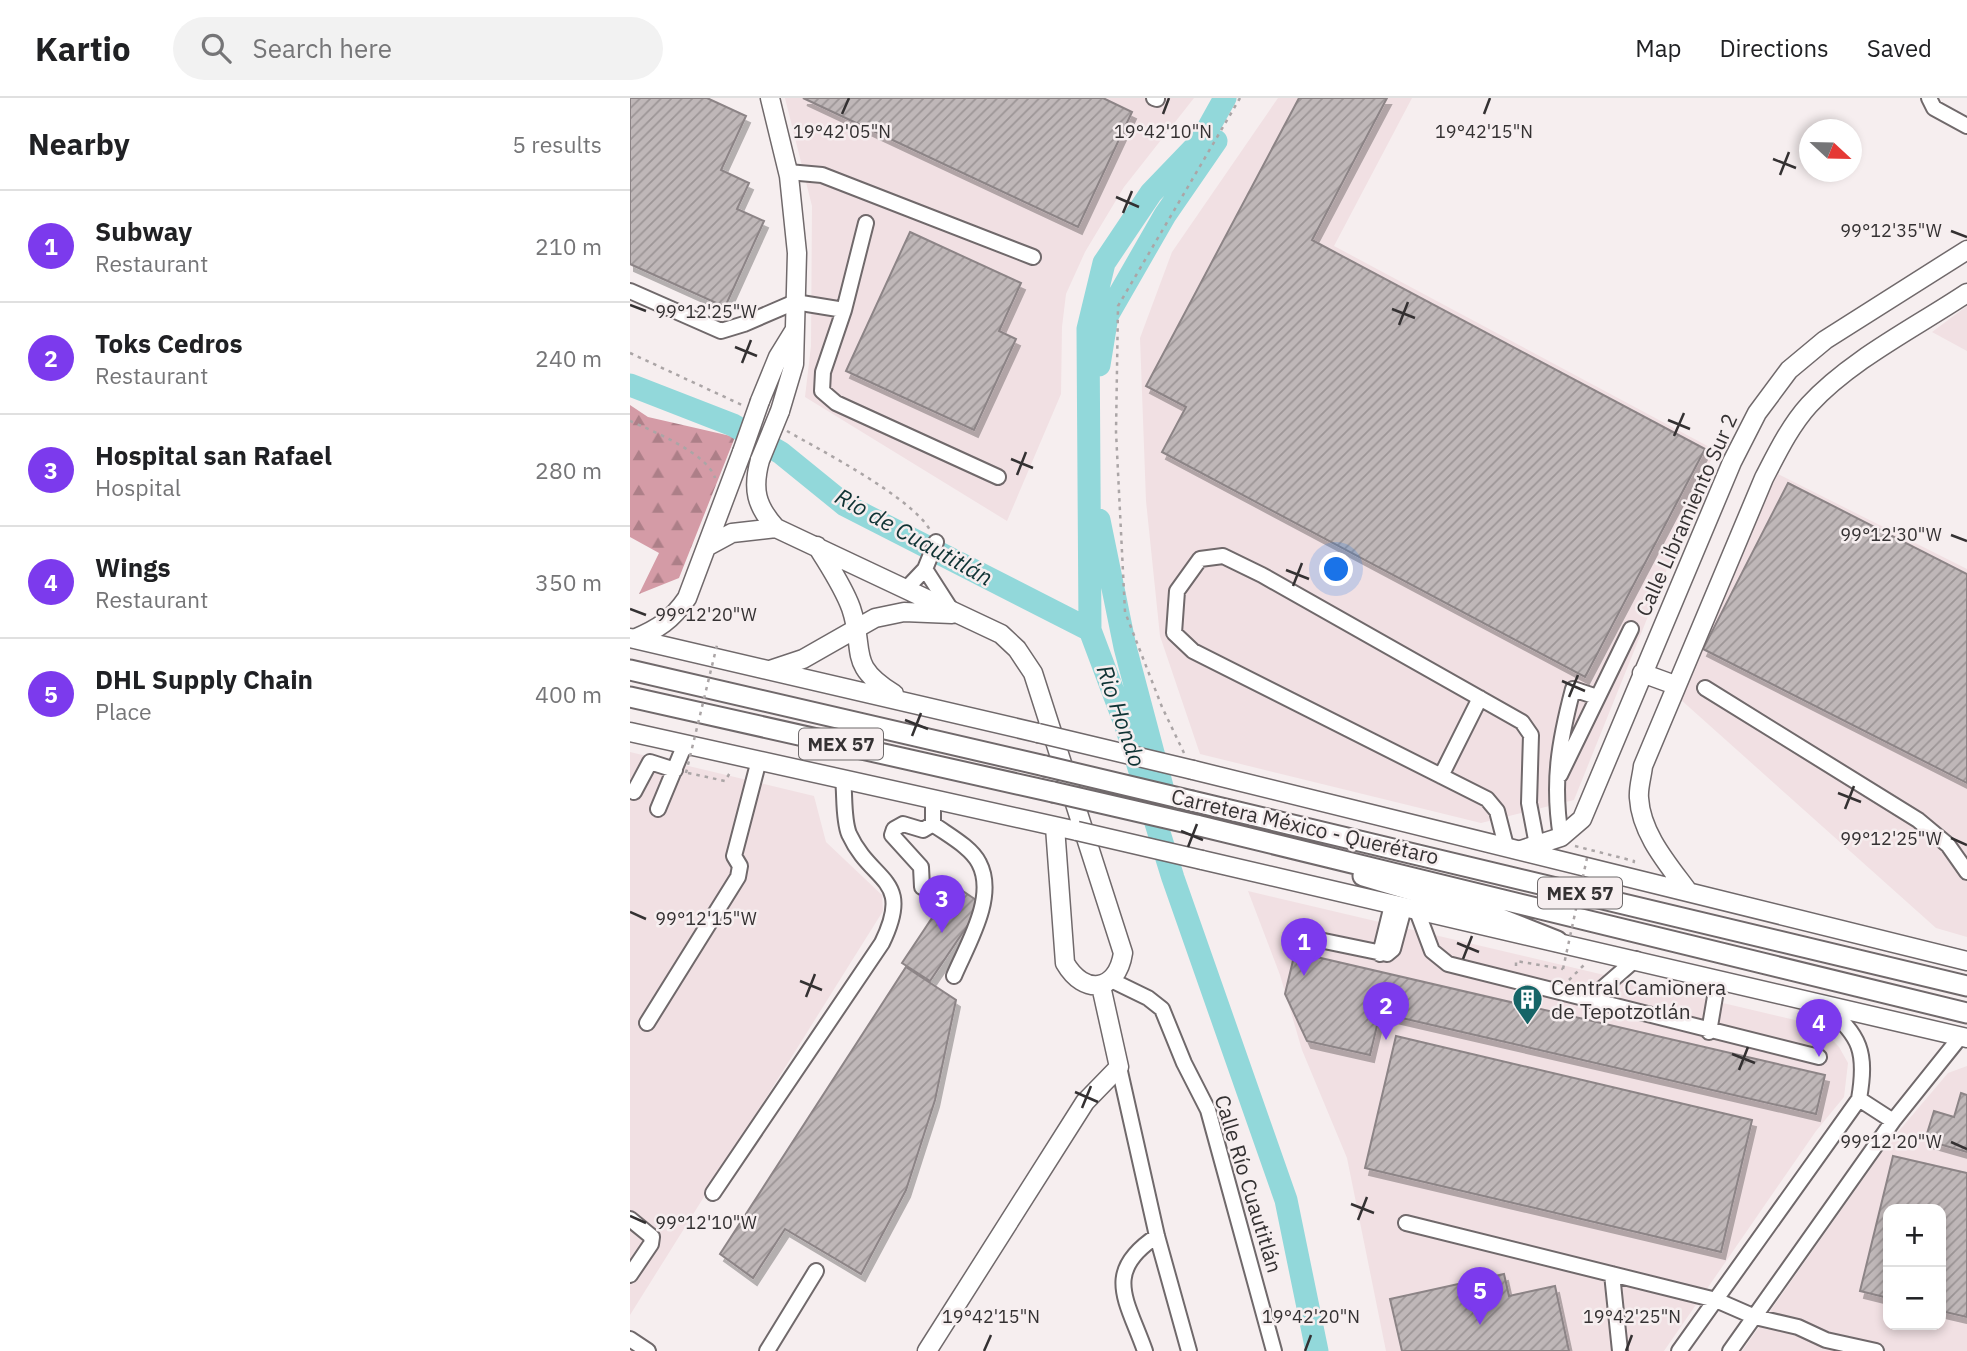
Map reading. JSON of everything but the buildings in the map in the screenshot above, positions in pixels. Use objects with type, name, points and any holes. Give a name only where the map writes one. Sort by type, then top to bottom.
[{"type":"highway","name":"Carretera México - Querétaro","points":[[630,670],[1967,986]]},
{"type":"highway","name":"Carretera México - Querétaro","points":[[630,697],[1316,852],[1967,1013]]},
{"type":"highway","points":[[1316,852],[1342,870],[1481,911],[1557,941]]},
{"type":"main road","points":[[770,98],[788,172],[797,253],[794,364],[779,418],[760,460],[755,480],[757,501],[776,528]]},
{"type":"main road","name":"Calle Libramiento Sur 2","points":[[1521,847],[1561,837],[1582,820],[1732,462],[1757,413],[1789,370],[1825,340],[1967,250]]},
{"type":"main road","points":[[1687,890],[1662,858],[1646,828],[1639,798],[1643,766],[1764,478],[1784,439],[1808,405],[1840,377],[1967,293]]},
{"type":"main road","points":[[632,638],[661,627],[675,615],[687,598],[742,452],[752,404],[794,331]]},
{"type":"main road","points":[[708,546],[732,533],[754,528],[776,528],[958,612],[1000,634],[1017,649],[1033,673],[1123,953],[1121,968],[1106,983],[1085,984],[1073,976],[1065,963],[1055,827]]},
{"type":"main road","points":[[817,546],[841,584],[856,631],[856,652],[863,669],[877,683],[906,701]]},
{"type":"main road","points":[[770,670],[803,659],[875,618],[904,612],[958,612]]},
{"type":"main road","points":[[632,638],[1521,847],[1967,961]]},
{"type":"main road","points":[[1642,673],[1675,685]]},
{"type":"main road","points":[[630,732],[933,798],[1964,1037]]},
{"type":"main road","points":[[927,1351],[1085,1102],[1119,1067],[1106,983]]},
{"type":"street","points":[[1929,98],[1934,108],[1967,126]]},
{"type":"street","points":[[788,172],[822,175],[1033,257]]},
{"type":"street","points":[[866,223],[844,310],[823,372],[822,391],[836,403],[999,477]]},
{"type":"street","points":[[630,291],[720,331],[744,324],[795,302],[844,310]]},
{"type":"street","points":[[907,588],[927,565],[936,542]]},
{"type":"street","points":[[1223,556],[1262,575],[1522,722],[1531,735],[1529,803],[1521,847],[1487,799],[1193,651],[1174,633],[1177,591],[1200,559],[1223,556]]},
{"type":"street","points":[[927,565],[958,612]]},
{"type":"street","points":[[1556,783],[1631,629]]},
{"type":"street","points":[[1705,688],[1918,820],[1948,845],[1967,872]]},
{"type":"street","points":[[1561,837],[1556,783],[1558,744],[1573,689],[1597,697]]},
{"type":"street","points":[[1441,776],[1480,698]]},
{"type":"street","points":[[658,809],[680,771],[685,744]]},
{"type":"street","points":[[647,1023],[738,877],[740,866],[734,856],[759,760]]},
{"type":"street","points":[[634,792],[650,762],[680,771]]},
{"type":"street","points":[[713,1194],[882,943],[895,916],[895,896],[849,832],[843,779]]},
{"type":"street","points":[[933,798],[933,824]]},
{"type":"street","points":[[922,887],[921,867],[892,835],[894,829],[903,824],[923,830],[933,824]]},
{"type":"street","points":[[933,824],[979,862],[984,879],[982,910],[954,976]]},
{"type":"street","points":[[1295,935],[1380,954],[1404,908],[1432,951],[1448,964],[1709,1032],[1819,1057]]},
{"type":"street","points":[[1589,1000],[1636,959]]},
{"type":"street","points":[[1709,1032],[1718,979]]},
{"type":"street","name":"Calle Río Cuautitlán","points":[[1106,983],[1148,998],[1162,1009],[1184,1063],[1208,1110],[1274,1351]]},
{"type":"street","points":[[1679,1351],[1858,1099],[1864,1072],[1861,1048],[1850,1026],[1821,1002]]},
{"type":"street","points":[[1730,1351],[1893,1121],[1964,1037]]},
{"type":"street","points":[[1119,1067],[1157,1236],[1189,1351]]},
{"type":"street","points":[[1858,1099],[1893,1121]]},
{"type":"street","points":[[630,1219],[652,1237],[651,1244],[631,1270]]},
{"type":"street","points":[[1406,1223],[1716,1300],[1755,1317],[1798,1327],[1826,1340],[1876,1351]]},
{"type":"street","points":[[1145,1351],[1126,1294],[1123,1276],[1128,1259],[1157,1236]]},
{"type":"street","points":[[767,1351],[816,1271]]},
{"type":"street","points":[[1612,1274],[1620,1351]]},
{"type":"street","points":[[630,1339],[648,1351]]},
{"type":"path","points":[[1193,770],[1162,707],[1125,612],[1116,432],[1118,306],[1240,98]]},
{"type":"path","points":[[630,352],[752,404]]},
{"type":"path","points":[[779,418],[902,502],[924,520],[936,542]]},
{"type":"path","points":[[630,421],[683,448],[712,467],[716,478],[720,470]]},
{"type":"path","points":[[717,645],[680,771],[725,780]]},
{"type":"path","points":[[1515,970],[1516,961],[1563,970],[1587,858]]},
{"type":"path","points":[[1568,981],[1598,951]]},
{"type":"shaded area","points":[[785,98],[1194,98],[1124,187],[1085,252],[1066,294],[1062,327],[1061,394],[1007,521],[805,397],[811,346],[812,206]]},
{"type":"shaded area","points":[[1278,98],[1412,98],[1334,246],[1715,450],[1574,800],[1481,823],[1200,754],[1160,636],[1146,501],[1140,338],[1172,252]]},
{"type":"shaded area","points":[[1967,306],[1967,351],[1932,332]]},
{"type":"shaded area","points":[[1776,473],[1967,569],[1967,937],[1936,928],[1680,699]]},
{"type":"shaded area","points":[[630,752],[814,796],[826,842],[882,895],[883,911],[630,1315]]},
{"type":"shaded area","points":[[1248,891],[1812,1024],[1823,1030],[1839,1047],[1848,1063],[1844,1097],[1816,1131],[1664,1351],[1386,1351],[1347,1158],[1302,1050],[1280,975]]},
{"type":"shaded area","points":[[1967,1066],[1967,1351],[1742,1351],[1887,1145],[1948,1073]]},
{"type":"green space","points":[[630,405],[648,417],[735,437],[679,578],[639,594],[659,553],[630,537]]},
{"type":"waterway","name":"Rio Hondo","points":[[1225,98],[1201,141],[1151,193],[1104,263],[1088,329],[1090,630],[1126,726],[1173,878],[1286,1200],[1317,1351]]},
{"type":"waterway","points":[[1099,365],[1107,316],[1165,215],[1216,141]]},
{"type":"waterway","name":"Rio de Cuautitlán","points":[[630,385],[733,425],[781,453],[845,505],[1090,630]]},
{"type":"waterway","points":[[1099,520],[1125,647],[1169,813]]},
{"type":"place","name":"Hospital san Rafael","points":[[942,933]]},
{"type":"place","name":"Subway","points":[[1304,976]]},
{"type":"place","name":"Central Camionera de Tepotzotlán","points":[[1528,1027]]},
{"type":"place","name":"Toks Cedros","points":[[1386,1040]]},
{"type":"place","name":"Wings","points":[[1819,1057]]},
{"type":"place","name":"DHL Supply Chain","points":[[1480,1325]]}]
